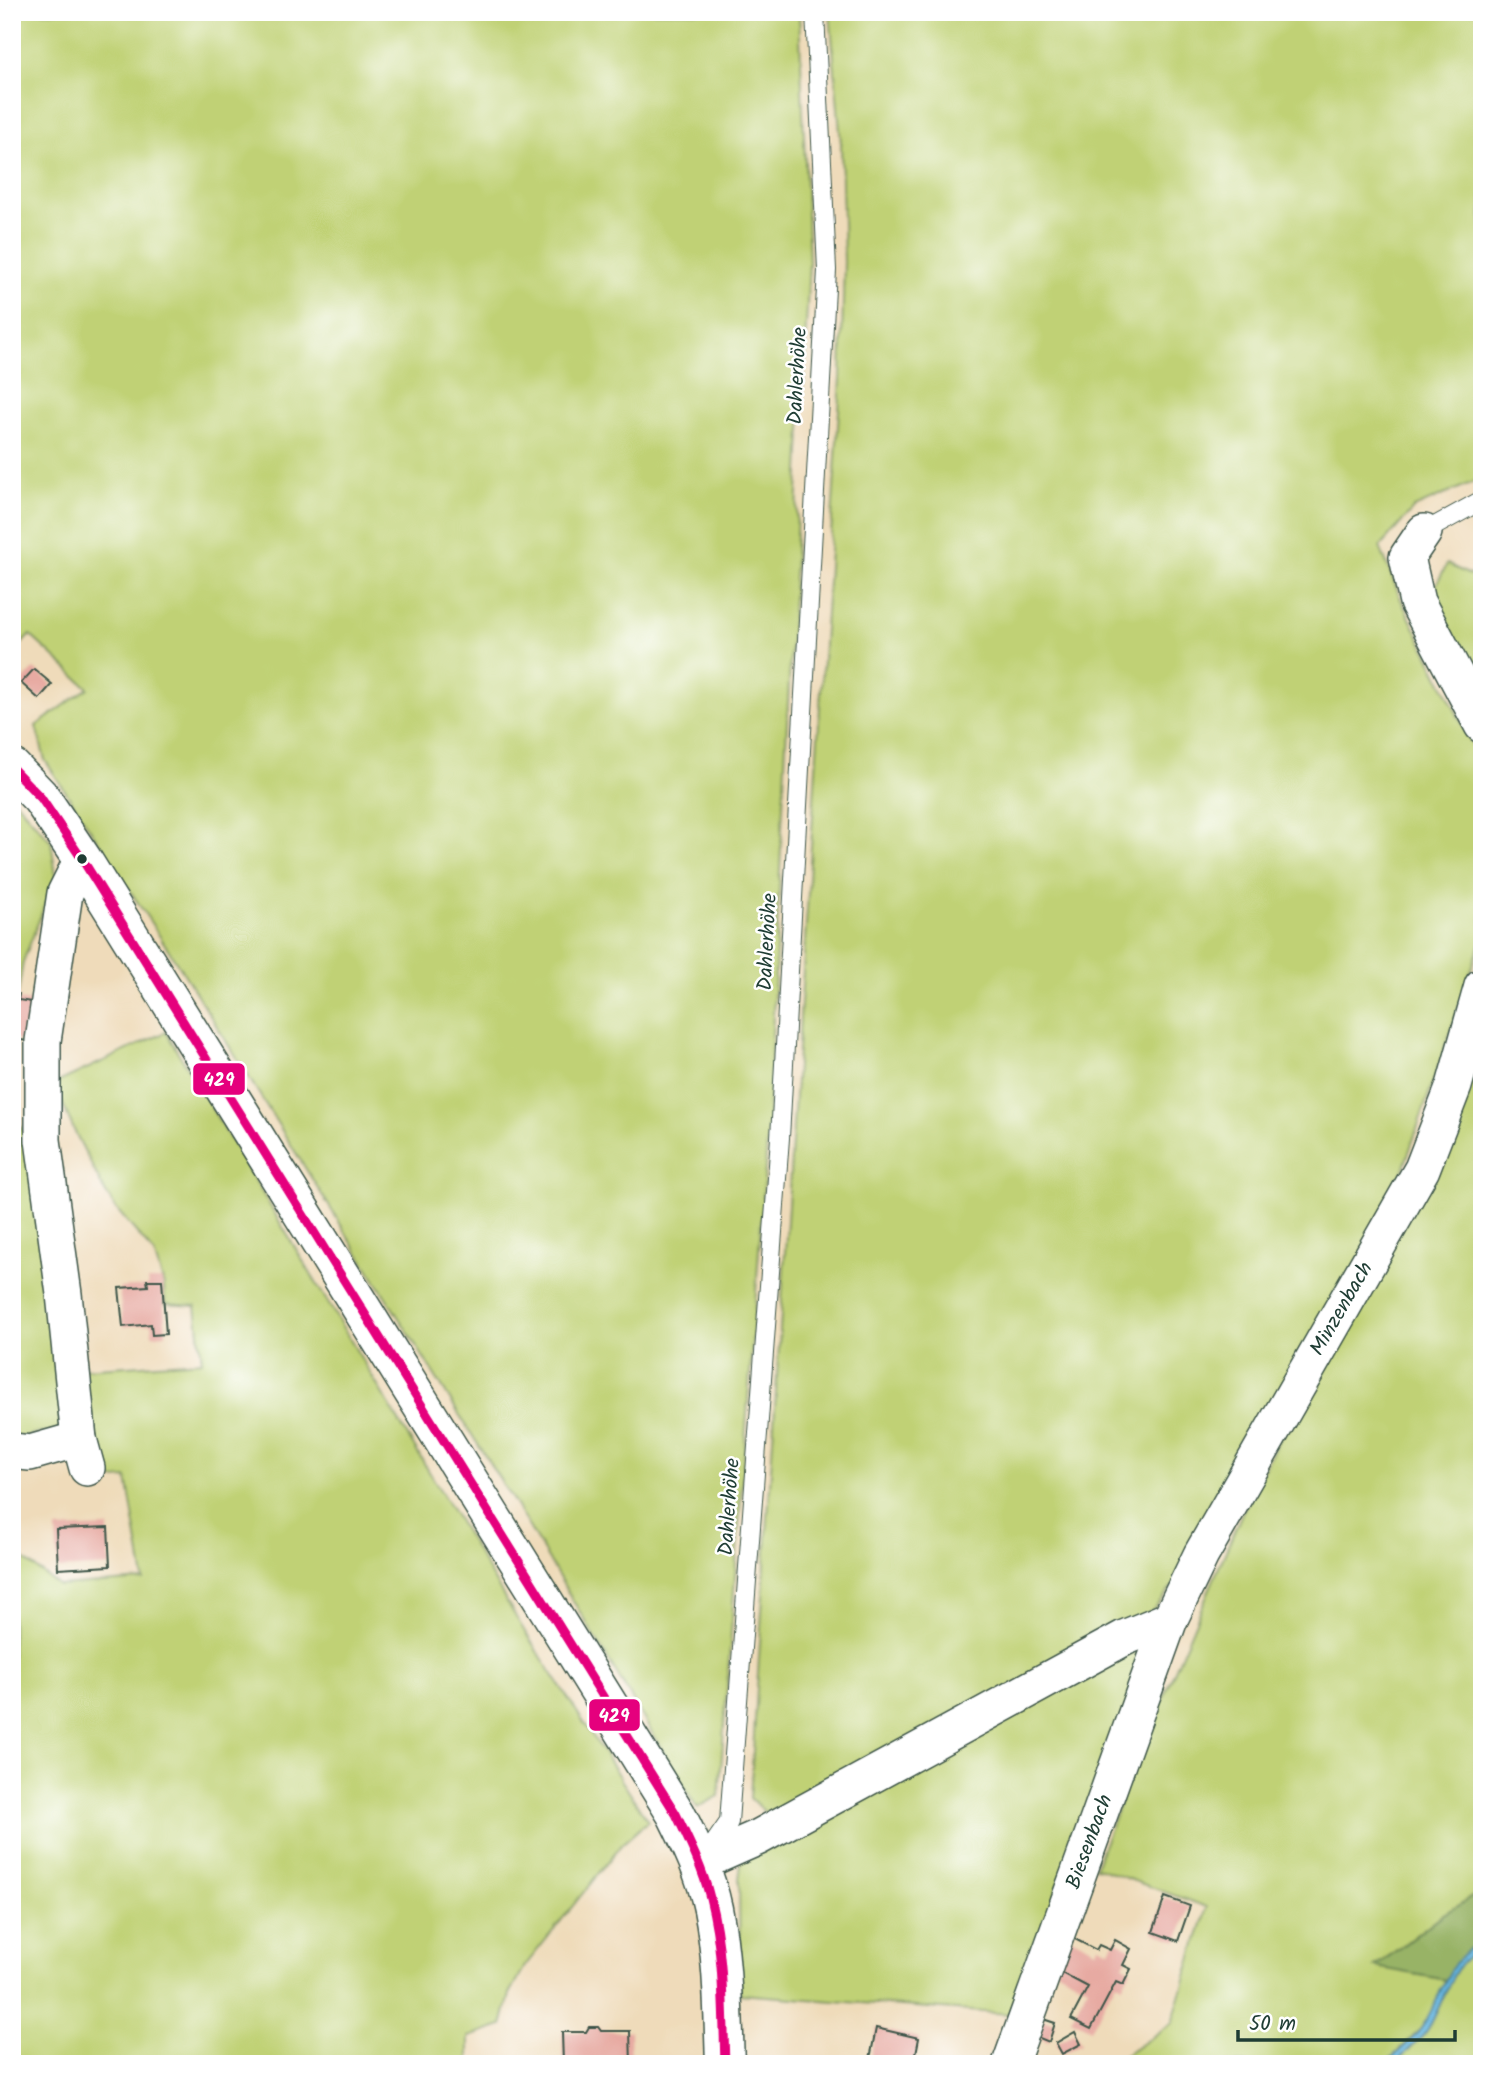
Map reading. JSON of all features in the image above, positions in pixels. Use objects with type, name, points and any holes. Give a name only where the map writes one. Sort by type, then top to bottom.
[{"type":"street","points":[[1424,532],[1407,557],[1417,601],[1482,725]]},
{"type":"street","points":[[12,768],[41,798],[82,859],[676,1814],[700,1863],[713,1908],[721,1972],[725,2064]]},
{"type":"street","points":[[12,1451],[83,1454],[43,1140],[43,1041],[65,893],[82,859]]},
{"type":"street","name":"Minzenbach","points":[[1170,1619],[1201,1555],[1422,1169],[1454,1087],[1482,986]]},
{"type":"street","points":[[700,1863],[759,1837],[1124,1638],[1170,1619]]},
{"type":"street","name":"Biesenbach","points":[[1010,2064],[1170,1619]]},
{"type":"lane","name":"Dahlerhöhe","points":[[700,1863],[729,1822],[780,1138],[827,270],[815,12]]},
{"type":"lane","points":[[1424,532],[1482,500]]},
{"type":"green space","points":[[12,12],[799,12],[809,263],[767,1141],[719,1796],[697,1808],[517,1507],[181,969],[45,760],[36,726],[88,688],[30,635],[12,654]]},
{"type":"green space","points":[[830,12],[1482,12],[1482,478],[1414,508],[1380,547],[1402,602],[1482,764],[1482,939],[1394,1196],[1182,1576],[1153,1610],[771,1818],[750,1798],[841,379],[844,262],[841,144]]},
{"type":"green space","points":[[1447,564],[1482,581],[1482,693],[1432,593]]},
{"type":"green space","points":[[12,797],[51,841],[56,876],[23,962],[18,993],[12,993]]},
{"type":"green space","points":[[1482,1031],[1482,1891],[1442,1915],[1376,1966],[1446,1980],[1431,2014],[1419,2031],[1385,2064],[1112,2064],[1172,2023],[1207,1907],[1095,1867],[1134,1766],[1242,1513]]},
{"type":"green space","points":[[166,1032],[525,1632],[648,1821],[622,1844],[525,1966],[510,1994],[502,2026],[469,2037],[469,2064],[12,2064],[12,1550],[59,1586],[144,1580],[127,1478],[102,1480],[91,1447],[82,1369],[202,1361],[196,1306],[165,1304],[164,1285],[154,1253],[105,1192],[54,1084]]},
{"type":"green space","points":[[12,1116],[35,1145],[66,1417],[57,1430],[12,1439]]},
{"type":"green space","points":[[1132,1651],[1148,1652],[1009,2014],[740,1994],[739,1879],[742,1857]]},
{"type":"green space","points":[[1482,1891],[1482,1944],[1465,1953],[1446,1980],[1375,1967],[1442,1915]]},
{"type":"green space","points":[[1482,1949],[1482,2064],[1393,2064],[1425,2033],[1455,1972],[1472,1953]]},
{"type":"water","points":[[1482,1944],[1482,1949],[1472,1953],[1455,1972],[1425,2033],[1393,2064],[1385,2064],[1420,2030],[1461,1956]]},
{"type":"building","points":[[34,669],[52,684],[39,699],[21,683]]},
{"type":"building","points":[[12,993],[19,994],[18,1000],[32,1002],[28,1041],[12,1039]]},
{"type":"building","points":[[147,1280],[162,1280],[166,1334],[152,1335],[151,1324],[123,1327],[119,1288],[148,1286]]},
{"type":"building","points":[[108,1527],[110,1566],[58,1569],[56,1529]]},
{"type":"building","points":[[1165,1897],[1190,1906],[1178,1941],[1153,1932]]},
{"type":"building","points":[[1071,1937],[1096,1950],[1099,1945],[1110,1950],[1115,1940],[1131,1949],[1123,1965],[1131,1969],[1123,1985],[1116,1982],[1091,2029],[1071,2019],[1088,1987],[1054,1969]]},
{"type":"building","points":[[1043,2019],[1055,2023],[1049,2042],[1037,2037]]},
{"type":"building","points":[[589,2027],[598,2027],[601,2031],[630,2031],[631,2064],[563,2064],[562,2032],[586,2032]]},
{"type":"building","points":[[876,2028],[919,2038],[914,2064],[869,2064]]},
{"type":"building","points":[[1075,2032],[1081,2044],[1062,2054],[1056,2043]]},
{"type":"transit line","name":"429","points":[[12,768],[41,798],[82,859],[676,1814],[704,1876],[715,1918],[722,1981],[725,2064]]}]
